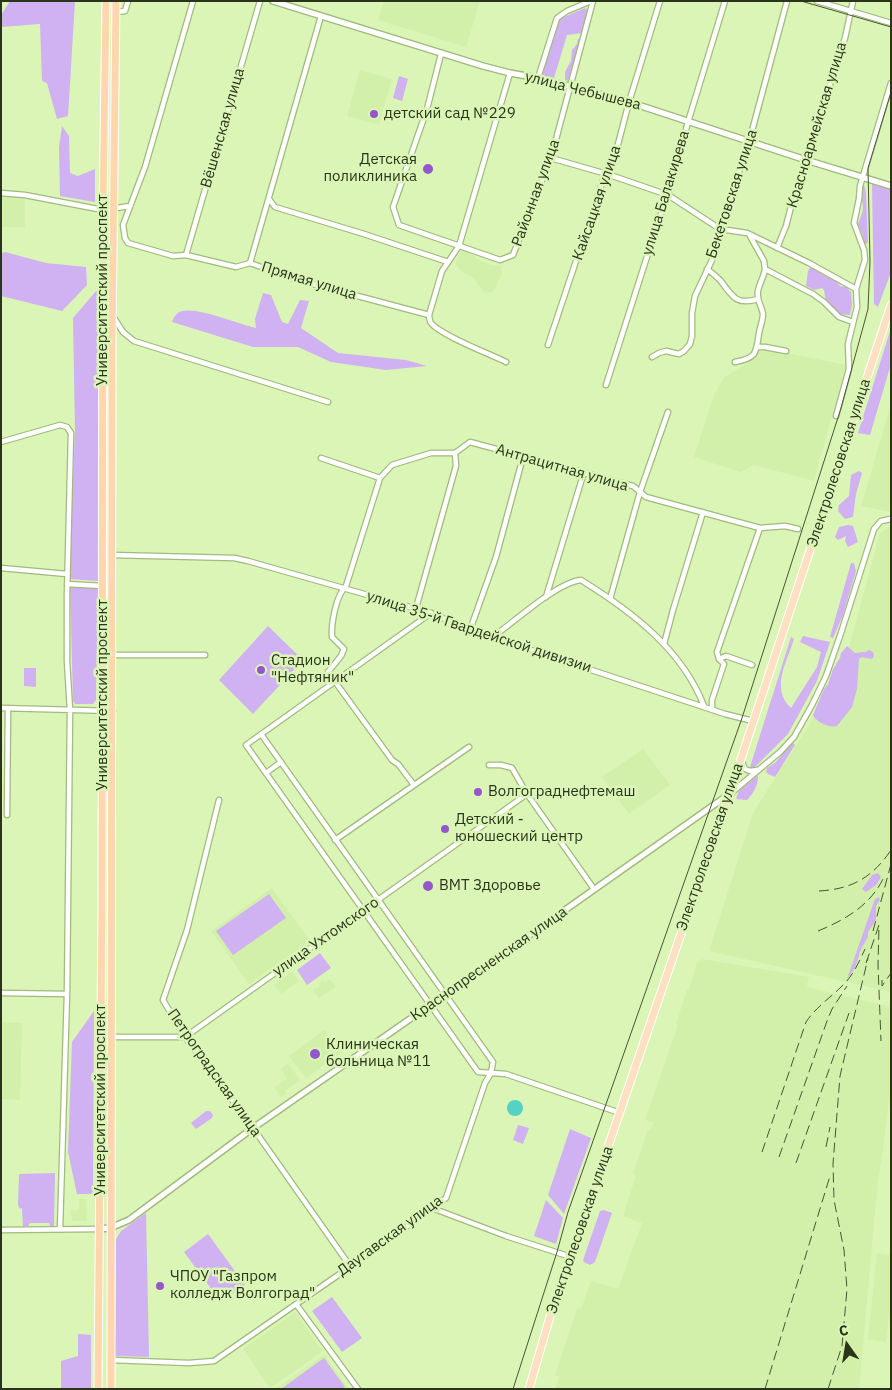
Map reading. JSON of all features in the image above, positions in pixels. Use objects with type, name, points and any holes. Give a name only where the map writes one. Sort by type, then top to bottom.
[{"type":"highway","name":"Университетский проспект","points":[[98,1389],[103,586],[103,210],[106,1]]},
{"type":"highway","name":"Университетский проспект","points":[[111,1389],[112,555],[116,1]]},
{"type":"highway","points":[[105,92],[110,96],[113,96],[115,92]]},
{"type":"main road","name":"Электролесовская улица","points":[[529,1389],[551,1313],[741,759],[891,305]]},
{"type":"street","points":[[116,12],[125,10],[128,1]]},
{"type":"street","points":[[1,193],[25,195],[103,210],[114,210],[130,206],[146,167],[193,1]]},
{"type":"street","name":"Вёшенская улица","points":[[186,256],[260,1]]},
{"type":"street","name":"улица Чебышева","points":[[273,1],[441,54],[629,102],[891,186]]},
{"type":"street","points":[[538,78],[557,18],[567,11],[592,1]]},
{"type":"street","name":"Районная улица","points":[[459,246],[500,260],[513,255],[551,158],[592,1]]},
{"type":"street","name":"Кайсацкая улица","points":[[548,345],[603,180],[610,175],[629,102],[660,1]]},
{"type":"street","name":"улица Балакирева","points":[[606,385],[668,195],[725,1]]},
{"type":"street","name":"Бекетовская улица","points":[[652,356],[666,351],[679,354],[684,352],[690,344],[695,296],[712,260],[720,229],[749,142],[787,1]]},
{"type":"street","points":[[817,1],[891,23]]},
{"type":"street","name":"Красноармейская улица","points":[[777,248],[786,226],[845,38],[853,1]]},
{"type":"street","points":[[250,263],[321,16]]},
{"type":"street","points":[[441,54],[427,109],[393,207],[399,226],[459,246]]},
{"type":"street","points":[[506,362],[466,344],[437,328],[430,322],[429,316],[442,271],[459,246],[510,73]]},
{"type":"street","points":[[836,416],[849,369],[848,344],[857,307],[856,289],[865,260],[864,250],[854,223],[862,177],[891,83]]},
{"type":"street","points":[[551,158],[610,175],[668,195],[720,229],[747,233],[809,263],[856,289]]},
{"type":"street","points":[[269,199],[275,207],[448,262]]},
{"type":"street","name":"Прямая улица","points":[[130,206],[123,225],[128,243],[173,256],[186,256],[236,267],[250,263],[294,279],[429,316]]},
{"type":"street","points":[[735,362],[752,357],[758,347],[763,315],[758,299],[758,290],[765,276],[764,261],[753,238],[747,233]]},
{"type":"street","points":[[707,269],[720,280],[723,287],[734,298],[741,302],[758,299]]},
{"type":"street","points":[[765,269],[813,294],[839,317],[853,322]]},
{"type":"street","points":[[113,317],[123,332],[134,341],[328,402]]},
{"type":"street","points":[[758,347],[786,350]]},
{"type":"street","points":[[610,599],[640,492],[668,412]]},
{"type":"street","points":[[1,442],[60,425],[67,427],[70,433],[67,574],[67,661],[70,710],[67,994],[60,1229]]},
{"type":"street","name":"Антрацитная улица","points":[[455,453],[470,442],[633,486],[646,497],[760,528],[785,526],[798,530]]},
{"type":"street","points":[[414,785],[398,764],[392,760],[328,672],[341,656],[344,648],[332,637],[331,626],[343,588],[346,586],[380,478],[392,466],[431,453],[455,453],[456,466],[416,608]]},
{"type":"street","points":[[470,630],[496,557],[523,457]]},
{"type":"street","points":[[321,458],[380,478]]},
{"type":"street","points":[[546,597],[584,472]]},
{"type":"street","points":[[664,644],[703,512]]},
{"type":"street","points":[[728,795],[780,752],[794,737],[826,676],[874,529],[881,521],[891,519]]},
{"type":"street","points":[[712,709],[712,700],[724,664],[717,652],[760,528]]},
{"type":"street","name":"улица 35-й Гвардейской дивизии","points":[[112,555],[234,558],[248,561],[416,608],[493,638],[753,721]]},
{"type":"street","points":[[1,568],[67,574]]},
{"type":"street","points":[[493,638],[546,597],[572,581],[581,580],[624,608],[664,644],[685,667],[698,689],[704,706]]},
{"type":"street","points":[[67,584],[103,586]]},
{"type":"street","points":[[431,613],[246,745],[478,1072],[506,1074],[620,1113]]},
{"type":"street","points":[[112,656],[206,655]]},
{"type":"street","points":[[719,658],[726,656],[752,665]]},
{"type":"street","points":[[1,708],[113,711]]},
{"type":"street","points":[[7,815],[8,708]]},
{"type":"street","points":[[261,734],[493,1062],[491,1073]]},
{"type":"street","points":[[335,840],[469,747]]},
{"type":"street","points":[[741,759],[745,769],[750,771],[758,770]]},
{"type":"street","points":[[266,773],[280,762]]},
{"type":"street","points":[[489,765],[502,765],[512,768],[527,794],[594,889]]},
{"type":"street","name":"улица Ухтомского","points":[[185,1037],[527,794]]},
{"type":"street","name":"Краснопресненская улица","points":[[100,1229],[110,1228],[128,1220],[253,1128],[728,795]]},
{"type":"street","name":"Петроградская улица","points":[[219,800],[187,930],[163,1000],[185,1037],[253,1128],[350,1266]]},
{"type":"street","points":[[1,993],[67,994]]},
{"type":"street","points":[[111,1037],[185,1037]]},
{"type":"street","name":"Даугавская улица","points":[[111,1360],[189,1363],[214,1361],[446,1198],[485,1083],[491,1073]]},
{"type":"street","points":[[432,1208],[506,1236],[571,1256]]},
{"type":"street","points":[[1,1230],[100,1229]]},
{"type":"street","points":[[296,1304],[358,1389]]},
{"type":"shaded area","points":[[10,1],[75,1],[68,116],[57,119],[47,83],[42,81],[40,24],[1,27],[1,15]]},
{"type":"shaded area","points":[[384,1],[480,1],[466,47],[378,20]]},
{"type":"shaded area","points":[[585,8],[589,11],[582,33],[567,35],[554,78],[538,78],[557,20]]},
{"type":"shaded area","points":[[578,39],[580,39],[568,81],[565,80],[565,72],[571,61],[572,50],[577,44]]},
{"type":"shaded area","points":[[360,70],[392,79],[379,125],[347,116]]},
{"type":"shaded area","points":[[399,76],[408,79],[402,101],[393,98]]},
{"type":"shaded area","points":[[62,126],[69,136],[70,173],[78,176],[95,169],[95,202],[60,196],[59,147]]},
{"type":"shaded area","points":[[872,183],[891,189],[891,272],[878,307],[874,304]]},
{"type":"shaded area","points":[[864,185],[868,242],[864,246],[863,236],[858,224],[863,210],[861,186]]},
{"type":"shaded area","points":[[1,196],[25,197],[25,227],[1,227]]},
{"type":"shaded area","points":[[462,250],[491,265],[500,265],[502,273],[493,292],[485,293],[473,278],[465,274],[458,267],[455,262]]},
{"type":"shaded area","points":[[5,252],[46,263],[86,267],[87,285],[62,311],[1,296],[1,254]]},
{"type":"shaded area","points":[[810,268],[834,279],[840,286],[846,287],[851,292],[852,304],[850,315],[837,314],[826,302],[822,288],[814,290],[806,286]]},
{"type":"shaded area","points":[[97,290],[98,581],[69,579],[75,431],[73,318]]},
{"type":"shaded area","points":[[263,293],[271,295],[282,322],[288,324],[300,300],[309,301],[301,328],[338,353],[406,360],[427,366],[386,370],[331,362],[298,347],[253,347],[172,322],[178,313],[189,310],[256,328],[255,319]]},
{"type":"shaded area","points":[[891,328],[891,364],[870,435],[858,433]]},
{"type":"shaded area","points":[[762,348],[846,365],[814,481],[754,465],[741,472],[694,457],[714,395],[725,377],[754,359]]},
{"type":"shaded area","points":[[891,404],[891,512],[861,506]]},
{"type":"shaded area","points":[[859,471],[862,473],[856,494],[853,517],[845,519],[838,511],[839,505],[849,496],[851,475]]},
{"type":"shaded area","points":[[853,526],[858,542],[848,547],[845,541],[846,536],[838,540],[835,537],[839,527]]},
{"type":"shaded area","points":[[891,526],[891,992],[709,951],[753,813],[842,673],[880,533]]},
{"type":"shaded area","points":[[851,563],[854,563],[856,571],[843,615],[833,638],[830,637]]},
{"type":"shaded area","points":[[70,587],[98,588],[96,700],[93,704],[75,704],[73,701]]},
{"type":"shaded area","name":"Стадион \"Нефтяник\"","points":[[268,626],[303,660],[253,714],[219,680]]},
{"type":"shaded area","points":[[803,636],[830,642],[817,681],[788,734],[753,769],[750,767],[791,637],[794,639],[784,666],[781,683],[785,700],[791,708],[817,667],[821,652],[800,642]]},
{"type":"shaded area","points":[[847,646],[855,653],[869,650],[873,652],[874,656],[872,659],[862,657],[859,659],[857,689],[852,707],[837,726],[830,726],[820,722],[813,715],[833,669]]},
{"type":"shaded area","points":[[24,668],[36,668],[36,687],[24,686]]},
{"type":"shaded area","points":[[792,742],[795,745],[775,777],[768,774],[766,772],[767,768],[776,762]]},
{"type":"shaded area","points":[[643,749],[670,785],[629,814],[602,777]]},
{"type":"shaded area","points":[[758,775],[757,785],[749,798],[747,800],[736,799],[739,791]]},
{"type":"shaded area","points":[[878,873],[881,877],[876,885],[866,892],[862,889],[872,875]]},
{"type":"shaded area","points":[[272,888],[310,941],[249,984],[211,931]]},
{"type":"shaded area","points":[[269,894],[286,918],[233,955],[216,931]]},
{"type":"shaded area","points":[[879,897],[880,900],[876,906],[876,920],[868,932],[868,937],[861,949],[855,968],[847,979],[875,899]]},
{"type":"shaded area","points":[[320,953],[331,968],[307,985],[297,970]]},
{"type":"shaded area","points":[[702,959],[809,977],[807,987],[891,1007],[891,1089],[877,1190],[859,1389],[555,1389],[559,1377],[555,1375],[577,1309],[581,1309],[591,1281],[618,1289],[642,1223],[623,1216],[636,1175],[633,1173],[648,1130],[650,1131],[654,1123],[645,1120],[678,1025],[676,1024],[687,990],[689,990],[697,963]]},
{"type":"shaded area","points":[[292,971],[299,981],[281,994],[274,985]]},
{"type":"shaded area","name":"Клиническая больница №11","points":[[330,979],[336,987],[319,998],[313,990],[320,986],[319,983],[323,980],[325,982]]},
{"type":"shaded area","points":[[94,1011],[93,1194],[77,1194],[68,1152],[72,1042]]},
{"type":"shaded area","points":[[1,1022],[22,1023],[20,1100],[1,1099]]},
{"type":"shaded area","name":"Клиническая больница №11","points":[[324,1030],[341,1053],[306,1078],[289,1056]]},
{"type":"shaded area","name":"Клиническая больница №11","points":[[288,1063],[300,1080],[285,1091],[286,1094],[281,1097],[274,1088],[287,1079],[280,1069]]},
{"type":"shaded area","points":[[206,1111],[210,1111],[213,1115],[212,1118],[196,1129],[191,1123]]},
{"type":"shaded area","points":[[518,1125],[529,1128],[523,1144],[513,1140]]},
{"type":"shaded area","points":[[570,1129],[591,1138],[564,1214],[548,1195]]},
{"type":"shaded area","points":[[55,1173],[54,1226],[50,1226],[49,1223],[30,1223],[28,1226],[23,1227],[22,1208],[20,1209],[18,1205],[19,1174]]},
{"type":"shaded area","points":[[79,1199],[86,1199],[87,1221],[72,1221],[71,1210],[79,1210]]},
{"type":"shaded area","points":[[546,1200],[563,1218],[556,1244],[534,1236]]},
{"type":"shaded area","points":[[604,1210],[612,1213],[595,1262],[590,1265],[583,1260],[600,1211]]},
{"type":"shaded area","points":[[146,1213],[149,1357],[115,1356],[116,1239],[121,1231]]},
{"type":"shaded area","points":[[208,1234],[245,1285],[221,1302],[184,1252]]},
{"type":"shaded area","points":[[891,1246],[891,1304],[886,1342],[868,1339],[877,1253],[890,1255]]},
{"type":"shaded area","points":[[332,1297],[362,1338],[342,1352],[312,1311]]},
{"type":"shaded area","points":[[295,1312],[323,1351],[270,1388],[243,1349]]},
{"type":"shaded area","points":[[78,1334],[91,1335],[91,1389],[61,1389],[61,1361],[78,1356]]},
{"type":"shaded area","points":[[324,1355],[349,1389],[275,1389]]},
{"type":"shaded area","points":[[324,1358],[345,1387],[342,1389],[281,1389]]},
{"type":"water","points":[[515,1100],[521,1102],[523,1108],[521,1114],[515,1116],[509,1114],[507,1108],[509,1102]]},
{"type":"tram line","points":[[801,1],[891,27]]},
{"type":"tram line","points":[[513,1389],[568,1212],[742,718],[841,408],[868,309],[870,262],[868,168],[891,92]]},
{"type":"railway","points":[[819,891],[842,888],[869,875],[891,850]]},
{"type":"railway","points":[[873,931],[891,864]]},
{"type":"railway","points":[[818,931],[838,922],[865,903],[879,887],[884,877]]},
{"type":"railway","points":[[866,963],[879,925],[878,965],[881,1041]]},
{"type":"railway","points":[[762,1152],[806,1022],[846,982],[865,949]]},
{"type":"railway","points":[[828,1389],[842,1346],[847,1289],[844,1250],[834,1200],[833,1164],[840,1076],[868,958]]},
{"type":"railway","points":[[882,980],[882,986],[891,973]]},
{"type":"railway","points":[[779,1157],[827,1021],[832,1009],[847,986]]},
{"type":"railway","points":[[796,1163],[849,1013]]},
{"type":"railway","points":[[826,1147],[830,1127]]},
{"type":"railway","points":[[765,1389],[830,1176]]},
{"type":"place","name":"детский сад №229","points":[[374,114]]},
{"type":"place","name":"Детская поликлиника","points":[[428,169]]},
{"type":"place","name":"Стадион \"Нефтяник\"","points":[[261,670]]},
{"type":"place","name":"Волгограднефтемаш","points":[[478,792]]},
{"type":"place","name":"Детский - юношеский центр","points":[[445,829]]},
{"type":"place","name":"ВМТ Здоровье","points":[[428,886]]},
{"type":"place","name":"Клиническая больница №11","points":[[315,1054]]},
{"type":"place","name":"ЧПОУ \"Газпром колледж Волгоград\"","points":[[160,1286]]}]
